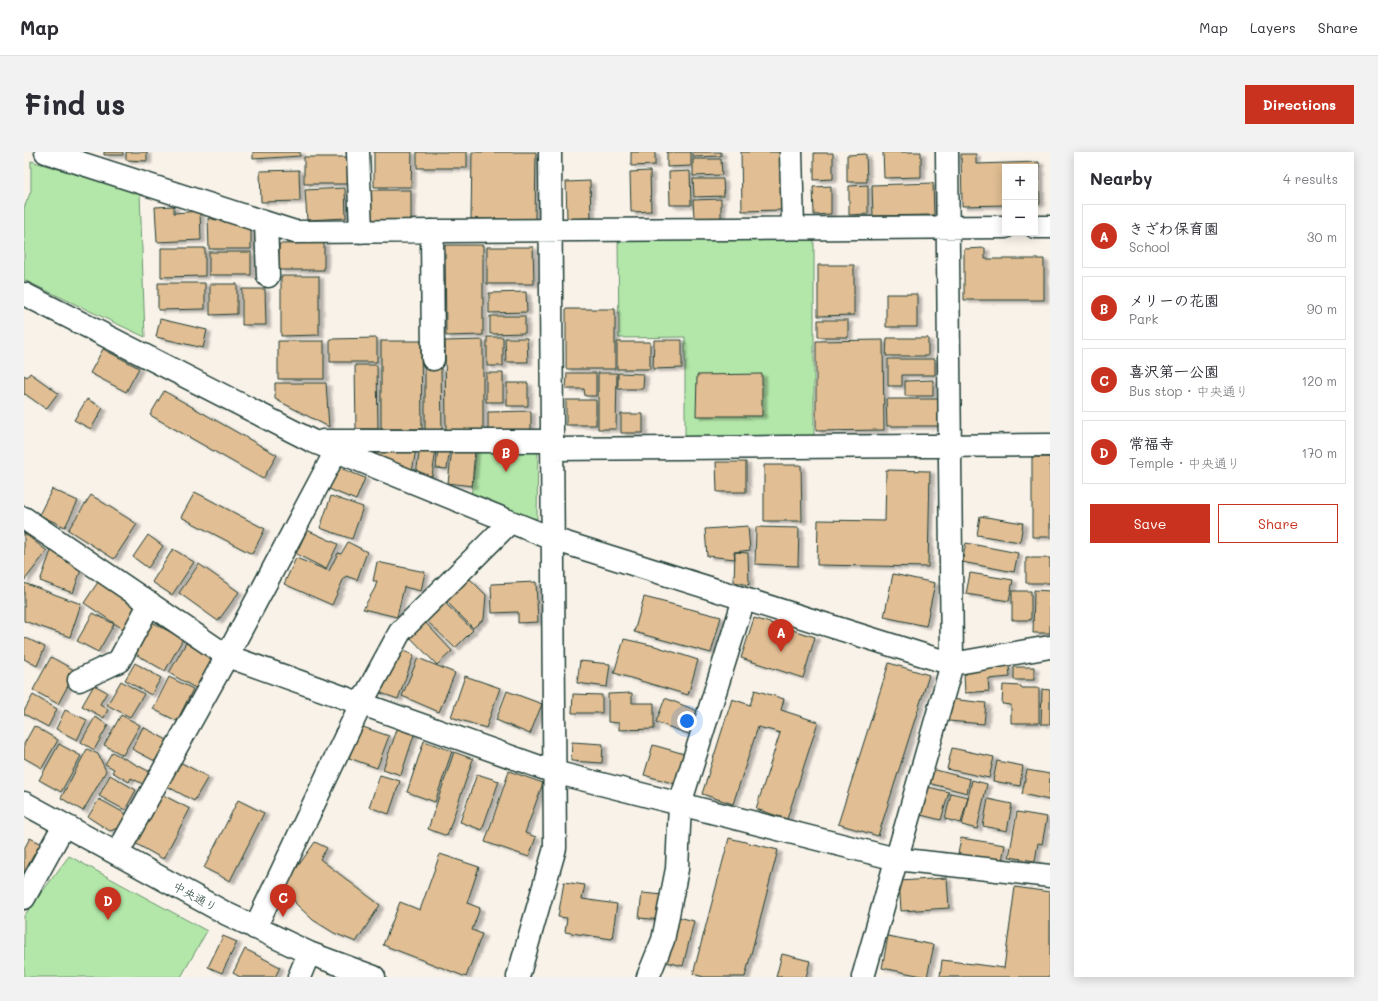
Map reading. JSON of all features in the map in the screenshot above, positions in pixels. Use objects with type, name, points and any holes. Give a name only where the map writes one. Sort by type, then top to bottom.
[{"type":"street","points":[[46,152],[295,232],[1002,227]]},
{"type":"street","points":[[358,152],[361,232]]},
{"type":"street","points":[[518,977],[555,848],[550,152]]},
{"type":"street","points":[[791,152],[793,228]]},
{"type":"street","points":[[863,977],[952,664],[947,152]]},
{"type":"street","points":[[266,223],[268,276]]},
{"type":"street","points":[[1038,227],[1050,227]]},
{"type":"street","points":[[432,231],[433,359]]},
{"type":"street","points":[[24,294],[312,441],[553,539],[952,664],[1050,647]]},
{"type":"street","points":[[312,441],[552,445],[1050,445]]},
{"type":"street","points":[[117,854],[227,656],[336,451]]},
{"type":"street","points":[[24,518],[227,656],[554,772],[896,859],[1050,876]]},
{"type":"street","points":[[255,928],[361,704],[400,632],[510,522]]},
{"type":"street","points":[[648,977],[662,940],[677,869],[680,804],[744,599]]},
{"type":"street","points":[[79,680],[119,660],[150,604]]},
{"type":"street","name":"中央通り","points":[[24,803],[255,928],[309,954],[374,977]]},
{"type":"street","points":[[24,898],[64,825]]},
{"type":"street","points":[[300,977],[309,954]]},
{"type":"green space","points":[[31,161],[140,193],[145,337],[24,280],[24,208],[31,191]]},
{"type":"green space","points":[[814,237],[814,440],[685,441],[685,337],[619,338],[618,238]]},
{"type":"green space","points":[[538,444],[537,519],[500,509],[471,498],[477,445]]},
{"type":"green space","points":[[69,856],[207,931],[181,977],[24,977],[24,916]]},
{"type":"building","points":[[104,152],[123,152],[123,155],[104,155]]},
{"type":"building","points":[[126,152],[147,152],[147,161],[126,160]]},
{"type":"building","points":[[253,152],[300,152],[300,156],[253,159]]},
{"type":"building","points":[[374,152],[412,152],[411,187],[374,187]]},
{"type":"building","points":[[417,152],[467,152],[467,168],[417,168]]},
{"type":"building","points":[[472,152],[536,152],[535,219],[471,219]]},
{"type":"building","points":[[631,152],[655,152],[655,165],[631,166]]},
{"type":"building","points":[[667,152],[691,152],[691,166],[667,167]]},
{"type":"building","points":[[693,152],[721,152],[721,156],[693,157]]},
{"type":"building","points":[[741,152],[781,152],[782,210],[742,211]]},
{"type":"building","points":[[883,152],[921,152],[921,177],[884,178]]},
{"type":"building","points":[[814,153],[833,153],[833,179],[814,180]]},
{"type":"building","points":[[866,154],[867,182],[847,182],[847,155]]},
{"type":"building","points":[[961,154],[976,154],[976,164],[1039,162],[1040,204],[1038,204],[1038,164],[1002,164],[1002,205],[962,206]]},
{"type":"building","points":[[304,157],[353,157],[353,184],[304,184]]},
{"type":"building","points":[[693,159],[721,159],[722,175],[693,176]]},
{"type":"building","points":[[299,170],[300,201],[261,202],[260,171]]},
{"type":"building","points":[[650,171],[651,211],[631,212],[630,172]]},
{"type":"building","points":[[690,171],[691,205],[670,205],[669,172]]},
{"type":"building","points":[[693,179],[723,179],[724,196],[694,197]]},
{"type":"building","points":[[590,181],[591,218],[567,219],[566,182]]},
{"type":"building","points":[[933,183],[934,215],[873,216],[872,185]]},
{"type":"building","points":[[868,185],[868,214],[849,215],[849,186]]},
{"type":"building","points":[[831,186],[831,214],[814,215],[813,187]]},
{"type":"building","points":[[345,188],[346,218],[307,220],[305,190]]},
{"type":"building","points":[[368,190],[411,190],[411,221],[368,220]]},
{"type":"building","points":[[721,199],[721,218],[694,218],[693,200]]},
{"type":"building","points":[[174,206],[174,213],[200,211],[201,240],[157,242],[155,207]]},
{"type":"building","points":[[208,218],[251,228],[251,249],[209,249]]},
{"type":"building","points":[[324,243],[324,270],[279,270],[279,244]]},
{"type":"building","points":[[445,245],[483,245],[483,335],[446,336]]},
{"type":"building","points":[[487,247],[533,247],[534,284],[487,284]]},
{"type":"building","points":[[161,248],[205,248],[205,276],[161,277]]},
{"type":"building","points":[[985,248],[985,259],[1044,259],[1044,300],[964,300],[964,249]]},
{"type":"building","points":[[209,252],[251,252],[251,275],[209,275]]},
{"type":"building","points":[[818,265],[854,265],[854,315],[818,316]]},
{"type":"building","points":[[281,276],[319,276],[319,335],[281,336]]},
{"type":"building","points":[[158,283],[205,283],[205,309],[158,310]]},
{"type":"building","points":[[210,284],[237,284],[237,314],[210,315]]},
{"type":"building","points":[[242,289],[265,289],[266,325],[242,325]]},
{"type":"building","points":[[526,292],[527,312],[489,313],[489,293]]},
{"type":"building","points":[[886,294],[917,294],[917,327],[886,327]]},
{"type":"building","points":[[566,309],[615,309],[615,369],[566,369]]},
{"type":"building","points":[[490,316],[525,316],[525,333],[490,334]]},
{"type":"building","points":[[160,319],[207,330],[203,348],[156,337]]},
{"type":"building","points":[[818,320],[848,320],[848,337],[818,337]]},
{"type":"building","points":[[487,337],[503,337],[503,366],[487,366]]},
{"type":"building","points":[[377,338],[377,362],[330,362],[330,339]]},
{"type":"building","points":[[505,338],[527,338],[528,362],[506,362]]},
{"type":"building","points":[[887,338],[928,338],[928,356],[886,356]]},
{"type":"building","points":[[483,340],[483,431],[446,431],[445,341]]},
{"type":"building","points":[[654,340],[682,340],[682,368],[653,369]]},
{"type":"building","points":[[883,340],[884,430],[816,431],[816,341]]},
{"type":"building","points":[[278,341],[324,341],[324,379],[278,379]]},
{"type":"building","points":[[381,341],[421,341],[422,429],[381,429]]},
{"type":"building","points":[[617,342],[650,342],[650,369],[617,369]]},
{"type":"building","points":[[103,349],[139,368],[126,392],[90,373]]},
{"type":"building","points":[[888,359],[935,359],[935,375],[902,375],[902,386],[888,386]]},
{"type":"building","points":[[355,365],[377,365],[378,429],[356,429]]},
{"type":"building","points":[[425,368],[441,368],[442,431],[425,431]]},
{"type":"building","points":[[30,373],[58,393],[46,409],[25,394],[24,395],[24,375],[27,377]]},
{"type":"building","points":[[486,373],[503,373],[503,402],[486,402]]},
{"type":"building","points":[[567,373],[596,373],[596,396],[585,396],[584,389],[566,389]]},
{"type":"building","points":[[598,373],[617,373],[616,429],[598,429]]},
{"type":"building","points":[[618,373],[644,374],[643,389],[618,389]]},
{"type":"building","points":[[762,374],[762,416],[696,416],[697,375]]},
{"type":"building","points":[[933,380],[933,396],[905,396],[905,381]]},
{"type":"building","points":[[275,383],[326,383],[329,427],[275,399]]},
{"type":"building","points":[[507,383],[528,383],[528,406],[507,406]]},
{"type":"building","points":[[164,391],[277,455],[263,479],[150,415]]},
{"type":"building","points":[[87,399],[103,408],[91,429],[74,420]]},
{"type":"building","points":[[886,399],[938,399],[938,426],[887,426]]},
{"type":"building","points":[[566,400],[596,400],[596,425],[566,425]]},
{"type":"building","points":[[531,411],[531,432],[488,432],[488,412]]},
{"type":"building","points":[[621,414],[643,414],[643,433],[621,433]]},
{"type":"building","points":[[438,447],[450,448],[447,469],[436,468]]},
{"type":"building","points":[[420,448],[436,450],[432,476],[416,474]]},
{"type":"building","points":[[452,448],[475,450],[472,486],[448,483]]},
{"type":"building","points":[[416,449],[412,472],[353,451]]},
{"type":"building","points":[[1032,457],[1050,457],[1050,537],[1032,537]]},
{"type":"building","points":[[716,462],[746,462],[746,492],[717,492]]},
{"type":"building","points":[[764,465],[801,465],[802,521],[764,521]]},
{"type":"building","points":[[338,467],[365,478],[356,500],[329,489]]},
{"type":"building","points":[[886,470],[930,471],[928,567],[817,565],[818,520],[885,521]]},
{"type":"building","points":[[52,489],[78,501],[65,527],[39,515]]},
{"type":"building","points":[[195,492],[265,529],[252,554],[181,517]]},
{"type":"building","points":[[91,495],[137,524],[114,559],[68,530]]},
{"type":"building","points":[[331,496],[363,507],[352,539],[320,528]]},
{"type":"building","points":[[980,516],[1023,523],[1020,542],[977,535]]},
{"type":"building","points":[[748,526],[750,550],[734,552],[735,559],[707,556],[705,529]]},
{"type":"building","points":[[756,527],[799,528],[798,566],[755,564]]},
{"type":"building","points":[[307,530],[338,544],[326,569],[296,554]]},
{"type":"building","points":[[24,533],[47,551],[24,581]]},
{"type":"building","points":[[148,535],[163,546],[148,568],[133,557]]},
{"type":"building","points":[[348,542],[367,552],[357,580],[346,576],[344,578],[332,605],[284,584],[296,558],[329,571],[338,553],[341,554]]},
{"type":"building","points":[[966,543],[1018,553],[1014,572],[962,562]]},
{"type":"building","points":[[173,549],[194,562],[172,595],[152,582]]},
{"type":"building","points":[[51,551],[66,557],[65,561],[82,567],[73,593],[40,581]]},
{"type":"building","points":[[735,552],[748,553],[749,585],[734,582]]},
{"type":"building","points":[[1026,558],[1050,558],[1050,583],[1026,583]]},
{"type":"building","points":[[377,562],[425,572],[421,591],[404,587],[397,617],[363,609],[375,588],[377,581],[373,581]]},
{"type":"building","points":[[199,564],[239,592],[218,621],[179,593]]},
{"type":"building","points":[[970,573],[1013,580],[1009,601],[966,594]]},
{"type":"building","points":[[893,574],[935,583],[926,626],[884,617]]},
{"type":"building","points":[[469,578],[486,595],[484,619],[473,628],[446,601]]},
{"type":"building","points":[[98,582],[140,609],[126,631],[84,603]]},
{"type":"building","points":[[536,582],[538,622],[518,623],[518,612],[492,613],[491,584]]},
{"type":"building","points":[[24,583],[81,604],[70,637],[24,621]]},
{"type":"building","points":[[1034,590],[1050,591],[1050,633],[1033,633]]},
{"type":"building","points":[[1012,591],[1031,591],[1031,620],[1012,620]]},
{"type":"building","points":[[644,597],[721,617],[711,653],[634,632]]},
{"type":"building","points":[[444,602],[473,630],[455,648],[426,620]]},
{"type":"building","points":[[93,613],[114,624],[98,652],[77,641]]},
{"type":"building","points":[[754,618],[815,637],[803,678],[741,658]]},
{"type":"building","points":[[150,621],[183,639],[165,671],[132,652]]},
{"type":"building","points":[[424,621],[452,651],[437,665],[409,636]]},
{"type":"building","points":[[24,637],[45,647],[37,666],[24,659]]},
{"type":"building","points":[[624,639],[655,646],[698,660],[688,695],[614,673]]},
{"type":"building","points":[[186,643],[214,660],[197,689],[169,673]]},
{"type":"building","points":[[395,648],[414,655],[398,699],[375,691]]},
{"type":"building","points":[[51,657],[76,671],[58,704],[33,690]]},
{"type":"building","points":[[418,658],[455,673],[439,712],[402,696]]},
{"type":"building","points":[[580,661],[610,664],[607,687],[577,683]]},
{"type":"building","points":[[135,663],[161,678],[151,695],[125,680]]},
{"type":"building","points":[[889,663],[929,675],[878,836],[838,824]]},
{"type":"building","points":[[1009,665],[1010,677],[988,679],[989,691],[965,693],[964,674],[967,674],[967,670]]},
{"type":"building","points":[[1014,667],[1034,667],[1034,680],[1014,680]]},
{"type":"building","points":[[465,676],[500,688],[486,728],[451,717]]},
{"type":"building","points":[[169,677],[193,689],[177,721],[153,709]]},
{"type":"building","points":[[121,681],[144,694],[130,717],[107,705]]},
{"type":"building","points":[[94,685],[107,692],[100,704],[108,709],[104,718],[82,706]]},
{"type":"building","points":[[1003,685],[1021,686],[1021,688],[1039,688],[1039,723],[1011,723],[1011,705],[1002,704]]},
{"type":"building","points":[[1042,689],[1050,690],[1050,724],[1041,724]]},
{"type":"building","points":[[755,690],[784,699],[781,710],[818,722],[787,819],[756,809],[780,733],[774,731],[758,727],[733,804],[702,794],[732,699],[750,705]]},
{"type":"building","points":[[507,691],[542,704],[530,734],[496,720]]},
{"type":"building","points":[[632,693],[632,703],[654,703],[654,729],[619,730],[619,723],[608,722],[608,694]]},
{"type":"building","points":[[573,694],[602,695],[602,713],[572,713]]},
{"type":"building","points":[[33,695],[57,709],[48,727],[24,714],[24,711]]},
{"type":"building","points":[[665,698],[700,712],[691,735],[656,722]]},
{"type":"building","points":[[950,699],[986,703],[984,724],[948,721]]},
{"type":"building","points":[[65,710],[87,720],[77,740],[56,729]]},
{"type":"building","points":[[121,715],[140,725],[123,755],[104,745]]},
{"type":"building","points":[[95,717],[108,725],[94,750],[81,742]]},
{"type":"building","points":[[34,726],[58,740],[42,768],[24,758],[24,744]]},
{"type":"building","points":[[360,726],[389,736],[377,768],[349,758]]},
{"type":"building","points":[[143,727],[167,740],[155,761],[132,749]]},
{"type":"building","points":[[398,727],[415,732],[401,775],[383,769]]},
{"type":"building","points":[[424,741],[452,751],[435,802],[407,792]]},
{"type":"building","points":[[572,742],[603,744],[602,763],[571,761]]},
{"type":"building","points":[[59,744],[81,756],[61,792],[39,780]]},
{"type":"building","points":[[653,745],[688,755],[679,785],[644,775]]},
{"type":"building","points":[[952,748],[994,757],[989,778],[947,769]]},
{"type":"building","points":[[87,749],[98,754],[106,771],[83,811],[61,798]]},
{"type":"building","points":[[112,752],[152,773],[145,785],[131,778],[129,782],[112,772],[114,769],[105,764]]},
{"type":"building","points":[[454,752],[473,759],[447,836],[428,829]]},
{"type":"building","points":[[178,761],[208,777],[194,801],[165,785]]},
{"type":"building","points":[[997,761],[1023,766],[1020,786],[993,781]]},
{"type":"building","points":[[932,769],[970,779],[967,793],[928,783]]},
{"type":"building","points":[[1027,770],[1050,774],[1049,800],[1022,794]]},
{"type":"building","points":[[509,771],[543,783],[525,833],[536,837],[529,857],[485,842]]},
{"type":"building","points":[[477,774],[499,781],[482,830],[460,822]]},
{"type":"building","points":[[110,775],[136,790],[125,810],[99,796]]},
{"type":"building","points":[[380,775],[400,781],[389,814],[369,807]]},
{"type":"building","points":[[972,780],[987,784],[977,829],[962,825]]},
{"type":"building","points":[[924,786],[949,792],[941,820],[917,814]]},
{"type":"building","points":[[159,793],[190,809],[163,859],[133,842]]},
{"type":"building","points":[[951,793],[968,797],[961,823],[945,819]]},
{"type":"building","points":[[99,799],[128,815],[121,827],[110,831],[88,817]]},
{"type":"building","points":[[988,799],[1012,804],[1007,831],[983,826]]},
{"type":"building","points":[[238,800],[264,813],[230,881],[204,868]]},
{"type":"building","points":[[1017,812],[1047,817],[1042,844],[1038,843],[1035,861],[1009,857]]},
{"type":"building","points":[[30,838],[46,846],[24,884],[24,849]]},
{"type":"building","points":[[729,838],[778,850],[745,977],[704,977],[693,974]]},
{"type":"building","points":[[961,838],[1005,845],[1002,861],[958,854]]},
{"type":"building","points":[[315,842],[327,848],[320,859],[380,905],[356,942],[334,933],[313,920],[296,904],[286,883]]},
{"type":"building","points":[[440,854],[479,867],[467,903],[480,908],[472,930],[482,934],[466,977],[383,945],[400,902],[420,910]]},
{"type":"building","points":[[947,878],[949,908],[901,911],[899,881]]},
{"type":"building","points":[[564,882],[585,885],[582,899],[617,904],[612,939],[565,932],[567,918],[558,917]]},
{"type":"building","points":[[1015,887],[1050,892],[1050,977],[940,977],[942,960],[1004,968]]},
{"type":"building","points":[[642,893],[664,895],[662,920],[639,918]]},
{"type":"building","points":[[675,916],[694,921],[683,966],[663,961]]},
{"type":"building","points":[[223,936],[237,942],[222,973],[208,967]]},
{"type":"building","points":[[888,936],[934,945],[927,977],[882,968]]},
{"type":"building","points":[[245,949],[280,967],[275,977],[240,977],[233,973]]},
{"type":"building","points":[[782,954],[810,961],[806,977],[776,977]]},
{"type":"place","name":"メリーの花園","points":[[506,472]]},
{"type":"place","name":"きざわ保育園","points":[[781,652]]},
{"type":"place","name":"喜沢第一公園","points":[[283,917]]},
{"type":"place","name":"常福寺","points":[[108,920]]}]
